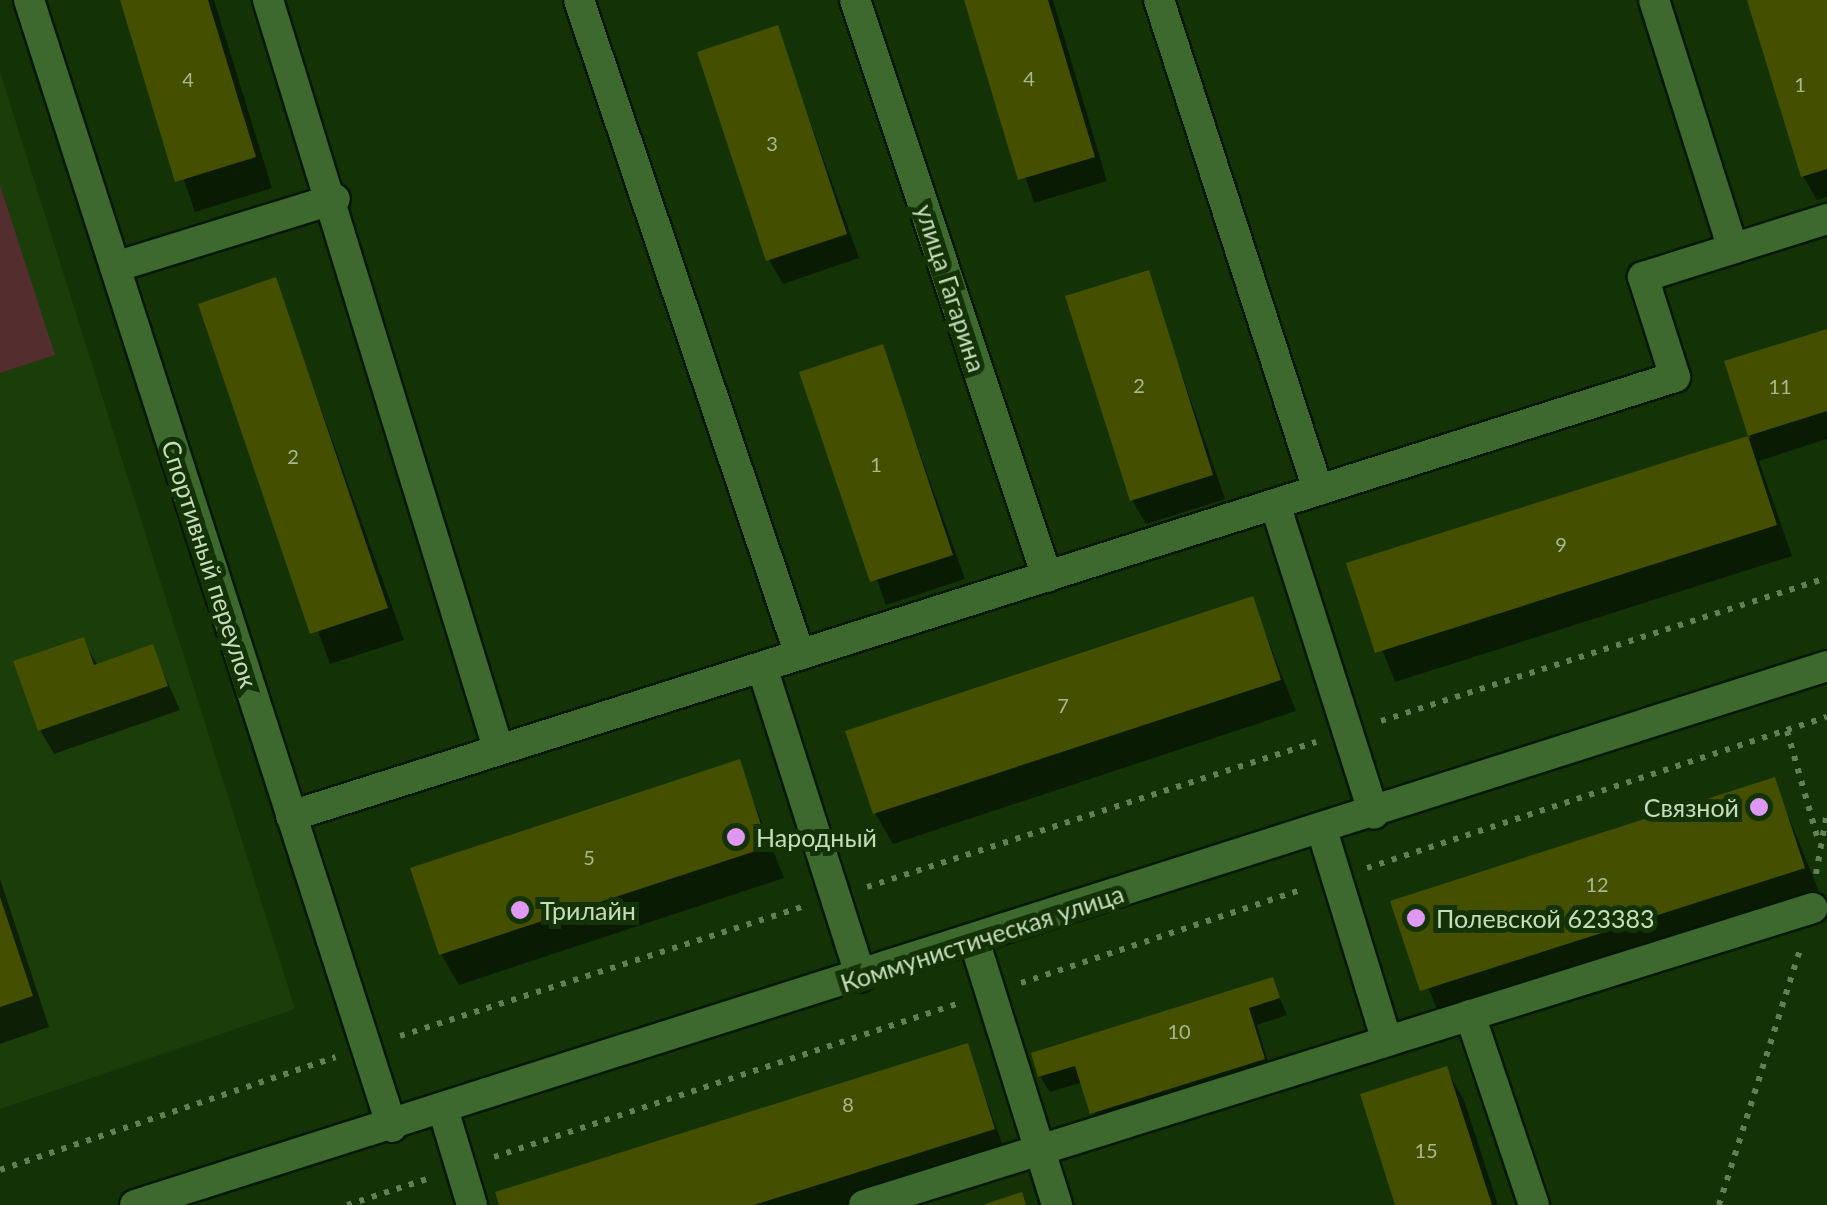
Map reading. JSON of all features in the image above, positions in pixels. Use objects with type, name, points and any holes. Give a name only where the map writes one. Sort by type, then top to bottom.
[{"type":"street","name":"Спортивный переулок","points":[[28,0],[392,1127]]},
{"type":"street","points":[[268,0],[335,200],[498,748]]},
{"type":"street","points":[[579,0],[800,656]]},
{"type":"street","name":"улица Гагарина","points":[[854,0],[1048,577]]},
{"type":"street","points":[[1159,0],[1318,490]]},
{"type":"street","points":[[1654,0],[1733,248]]},
{"type":"street","points":[[114,267],[335,200]]},
{"type":"street","points":[[292,816],[1675,377],[1643,277],[1827,219]]},
{"type":"street","points":[[1275,504],[1374,814]]},
{"type":"street","name":"Коммунистическая улица","points":[[136,1205],[1374,814],[1827,666]]},
{"type":"street","points":[[762,667],[861,977]]},
{"type":"street","points":[[1322,830],[1387,1041]]},
{"type":"street","points":[[864,1205],[1813,908]]},
{"type":"street","points":[[974,940],[1057,1205]]},
{"type":"street","points":[[1470,1014],[1534,1205]]},
{"type":"street","points":[[444,1110],[472,1205]]},
{"type":"path","points":[[0,1170],[366,1047],[1827,578]]},
{"type":"path","points":[[347,1205],[1827,717]]},
{"type":"path","points":[[1787,731],[1818,840]]},
{"type":"path","points":[[1719,1205],[1813,908],[1818,840],[1827,812]]},
{"type":"shaded area","points":[[0,72],[295,1009],[0,1109]]},
{"type":"shaded area","points":[[0,185],[55,355],[0,373]]},
{"type":"building","points":[[120,0],[208,0],[256,157],[175,182]]},
{"type":"building","points":[[964,0],[1048,0],[1095,157],[1018,180]]},
{"type":"building","points":[[1747,0],[1827,0],[1827,169],[1801,177]]},
{"type":"building","points":[[778,25],[847,234],[766,261],[697,52]]},
{"type":"building","points":[[1149,270],[1213,475],[1130,501],[1065,296]]},
{"type":"building","points":[[276,277],[388,608],[310,634],[198,304]]},
{"type":"building","points":[[1827,329],[1827,411],[1748,436],[1724,361]]},
{"type":"building","points":[[883,344],[953,555],[870,582],[799,372]]},
{"type":"building","points":[[1748,436],[1777,525],[1375,653],[1346,563]]},
{"type":"building","points":[[1253,596],[1281,680],[873,814],[845,731]]},
{"type":"building","points":[[84,637],[94,665],[153,644],[168,686],[38,731],[13,661]]},
{"type":"building","points":[[740,759],[768,847],[439,955],[410,868]]},
{"type":"building","points":[[1775,777],[1805,868],[1420,991],[1390,901]]},
{"type":"building","points":[[0,897],[33,996],[0,1007]]},
{"type":"building","points":[[1273,977],[1280,998],[1249,1008],[1265,1059],[1090,1114],[1075,1066],[1038,1077],[1031,1053]]},
{"type":"building","points":[[968,1043],[995,1129],[754,1205],[499,1205],[495,1192]]},
{"type":"building","points":[[1447,1066],[1492,1205],[1395,1205],[1360,1094]]},
{"type":"building","points":[[1022,1192],[1026,1205],[985,1205],[985,1204]]},
{"type":"place","name":"Связной","points":[[1759,807]]},
{"type":"place","name":"Народный","points":[[736,837]]},
{"type":"place","name":"Трилайн","points":[[520,910]]},
{"type":"place","name":"Полевской 623383","points":[[1416,918]]}]
